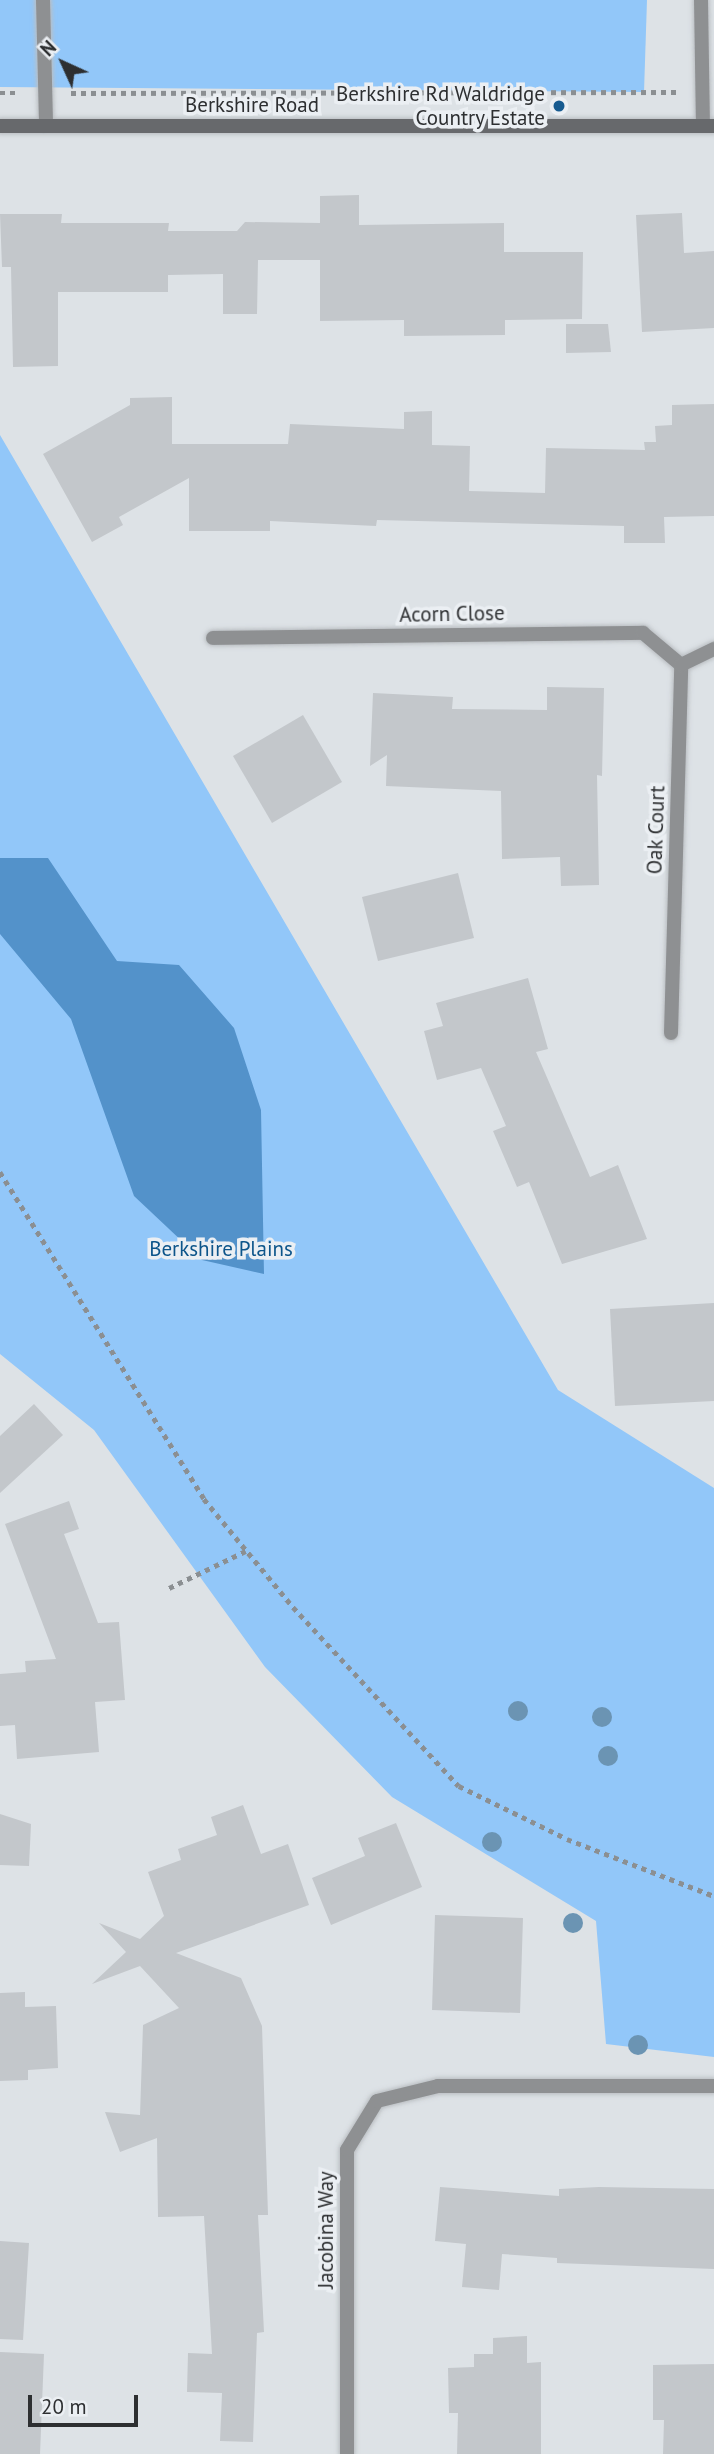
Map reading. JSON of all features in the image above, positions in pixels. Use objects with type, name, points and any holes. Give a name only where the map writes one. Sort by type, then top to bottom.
[{"type":"main road","name":"Berkshire Road","points":[[0,126],[708,126]]},
{"type":"street","points":[[43,0],[46,126]]},
{"type":"street","points":[[701,0],[702,92],[708,126]]},
{"type":"street","name":"Acorn Close","points":[[213,638],[643,633],[681,665]]},
{"type":"street","points":[[681,665],[714,649]]},
{"type":"street","name":"Oak Court","points":[[671,1033],[681,665]]},
{"type":"street","name":"Jacobina Way","points":[[347,2454],[347,2150],[377,2101],[438,2086],[714,2086]]},
{"type":"path","points":[[0,93],[702,92]]},
{"type":"path","points":[[0,1172],[204,1499],[246,1551],[459,1786],[567,1839],[714,1896]]},
{"type":"path","points":[[169,1588],[246,1551]]},
{"type":"green space","points":[[0,0],[647,0],[644,92],[0,87]]},
{"type":"green space","name":"Berkshire Plains","points":[[0,435],[558,1390],[714,1488],[714,2057],[606,2044],[596,1921],[392,1797],[265,1667],[94,1430],[0,1354]]},
{"type":"shaded area","points":[[0,858],[48,858],[117,961],[179,965],[234,1028],[261,1110],[264,1274],[202,1260],[134,1196],[71,1019],[0,934]]},
{"type":"building","points":[[359,195],[359,225],[504,223],[504,252],[583,252],[582,319],[505,320],[505,335],[404,336],[404,320],[320,321],[320,260],[258,260],[257,314],[223,314],[223,274],[168,275],[168,292],[58,292],[58,366],[13,367],[11,267],[2,267],[0,214],[62,214],[61,223],[169,223],[168,231],[237,231],[245,222],[320,223],[320,196]]},
{"type":"building","points":[[682,213],[684,253],[714,251],[714,328],[642,332],[636,215]]},
{"type":"building","points":[[566,324],[608,324],[611,352],[566,353]]},
{"type":"building","points":[[172,397],[172,444],[288,444],[290,424],[404,429],[404,412],[432,411],[432,445],[470,446],[469,491],[545,493],[546,448],[645,450],[644,442],[656,442],[655,426],[672,425],[672,405],[714,404],[714,516],[664,517],[665,543],[624,543],[624,526],[377,520],[376,526],[270,521],[270,531],[189,531],[189,478],[119,517],[123,525],[92,542],[43,454],[130,405],[130,398]]},
{"type":"building","points":[[547,687],[604,688],[602,776],[597,775],[599,885],[561,886],[560,857],[502,859],[501,791],[386,786],[387,755],[370,766],[373,693],[453,697],[452,709],[547,710]]},
{"type":"building","points":[[303,715],[342,782],[272,823],[233,756]]},
{"type":"building","points":[[458,873],[474,938],[378,961],[362,897]]},
{"type":"building","points":[[528,978],[548,1049],[536,1052],[590,1177],[618,1165],[647,1239],[562,1264],[529,1182],[517,1187],[493,1131],[506,1126],[481,1068],[437,1080],[424,1031],[443,1026],[436,1003]]},
{"type":"building","points":[[714,1303],[714,1401],[615,1406],[610,1309]]},
{"type":"building","points":[[34,1404],[63,1435],[0,1493],[0,1436]]},
{"type":"building","points":[[69,1501],[79,1529],[64,1534],[98,1623],[119,1622],[125,1700],[95,1702],[99,1752],[17,1759],[15,1725],[0,1726],[0,1674],[26,1672],[25,1661],[56,1659],[5,1524]]},
{"type":"building","points":[[243,1805],[261,1854],[288,1844],[309,1905],[176,1953],[241,1978],[262,2026],[268,2215],[258,2215],[264,2332],[257,2333],[253,2442],[220,2441],[222,2393],[187,2392],[188,2353],[212,2354],[204,2216],[158,2217],[157,2138],[120,2152],[105,2112],[140,2115],[143,2025],[179,2008],[140,1966],[92,1984],[126,1952],[99,1923],[140,1939],[164,1916],[148,1872],[181,1860],[178,1849],[217,1835],[211,1817]]},
{"type":"building","points":[[0,1814],[31,1824],[29,1866],[0,1865]]},
{"type":"building","points":[[396,1823],[422,1887],[331,1925],[312,1878],[365,1856],[358,1838]]},
{"type":"building","points":[[435,1915],[523,1918],[520,2013],[432,2010]]},
{"type":"building","points":[[25,1992],[25,2007],[56,2006],[58,2068],[28,2070],[28,2080],[0,2081],[0,1993]]},
{"type":"building","points":[[440,2187],[559,2196],[559,2189],[599,2187],[714,2189],[714,2269],[557,2263],[557,2258],[502,2254],[499,2290],[462,2287],[466,2244],[435,2241]]},
{"type":"building","points":[[0,2241],[29,2243],[23,2340],[0,2339]]},
{"type":"building","points":[[527,2336],[527,2363],[541,2362],[541,2454],[457,2454],[458,2413],[449,2413],[448,2368],[474,2367],[474,2354],[493,2354],[493,2338]]},
{"type":"building","points":[[0,2352],[44,2354],[40,2454],[0,2454]]},
{"type":"building","points":[[714,2364],[714,2454],[663,2454],[664,2420],[653,2420],[653,2365]]},
{"type":"place","name":"Berkshire Rd Waldridge Country Estate","points":[[559,106]]}]
